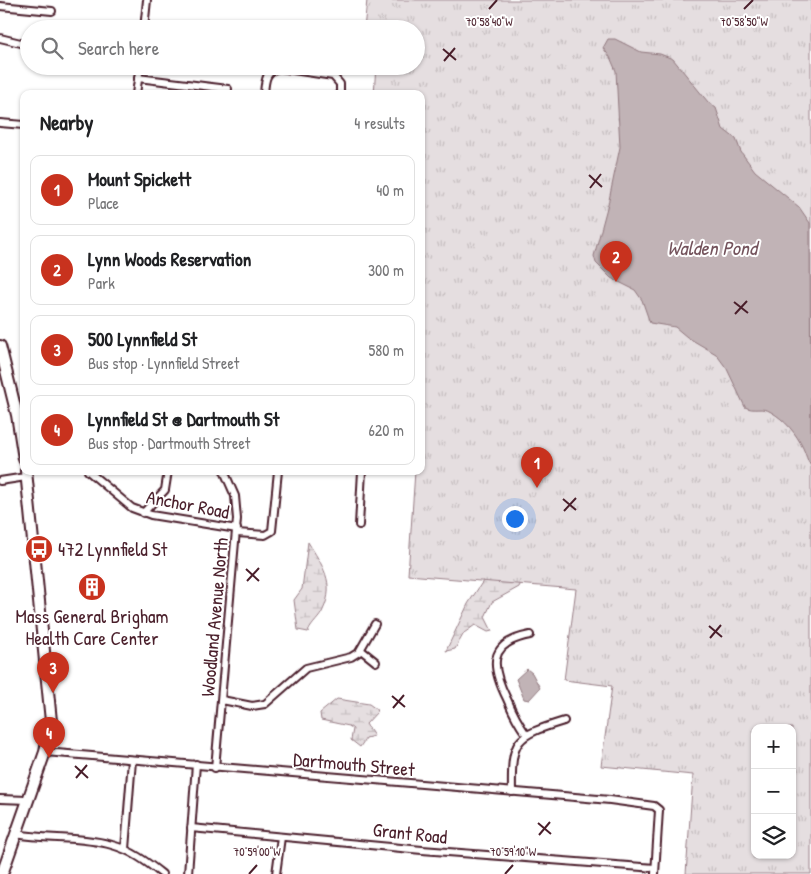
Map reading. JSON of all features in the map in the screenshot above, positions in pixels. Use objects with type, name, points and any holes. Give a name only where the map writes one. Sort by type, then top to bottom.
[{"type":"main road","points":[[0,346],[5,384],[20,427]]},
{"type":"main road","points":[[2,874],[45,752],[49,736],[51,709],[26,475]]},
{"type":"street","points":[[145,20],[147,0]]},
{"type":"street","points":[[0,6],[52,11]]},
{"type":"street","points":[[0,38],[20,43]]},
{"type":"street","points":[[136,90],[138,75]]},
{"type":"street","points":[[265,90],[267,75]]},
{"type":"street","points":[[326,75],[333,76],[340,84],[340,90]]},
{"type":"street","points":[[138,78],[228,89]]},
{"type":"street","points":[[0,123],[20,125]]},
{"type":"street","points":[[0,481],[22,475]]},
{"type":"street","name":"Anchor Road","points":[[93,475],[132,508],[143,513],[265,535],[272,531],[278,475]]},
{"type":"street","points":[[143,513],[165,490],[167,475]]},
{"type":"street","name":"Woodland Avenue North","points":[[215,768],[237,531],[235,496],[226,475]]},
{"type":"street","points":[[359,525],[362,475]]},
{"type":"street","points":[[222,700],[252,706],[262,705],[270,701],[304,669],[351,657],[361,650],[375,624]]},
{"type":"street","points":[[526,734],[499,683],[495,666],[497,655],[507,642],[513,638],[530,636]]},
{"type":"street","points":[[361,650],[376,662]]},
{"type":"street","points":[[512,792],[515,750],[526,734],[564,721]]},
{"type":"street","name":"Dartmouth Street","points":[[45,752],[654,806],[659,810],[655,871]]},
{"type":"street","points":[[125,850],[132,760]]},
{"type":"street","points":[[188,874],[196,764]]},
{"type":"street","points":[[0,799],[28,800]]},
{"type":"street","name":"Grant Road","points":[[191,828],[655,871]]},
{"type":"street","points":[[16,834],[37,838],[111,844],[144,860],[162,874]]},
{"type":"street","points":[[276,874],[281,836]]},
{"type":"green space","points":[[367,0],[811,0],[811,874],[686,874],[693,775],[601,766],[612,686],[564,680],[576,589],[408,575],[415,475],[425,475],[425,90],[374,90],[375,75],[425,75],[425,20],[365,20]]},
{"type":"green space","points":[[308,542],[326,574],[328,591],[322,613],[308,632],[298,630],[294,600],[302,589]]},
{"type":"green space","points":[[483,581],[522,581],[519,587],[492,602],[485,617],[492,631],[488,632],[475,625],[464,633],[455,649],[446,651],[468,604]]},
{"type":"green space","points":[[337,699],[369,704],[376,709],[377,712],[366,724],[374,736],[366,738],[360,747],[351,740],[353,729],[349,726],[321,720],[320,713]]},
{"type":"water","name":"Walden Pond","points":[[608,39],[615,39],[641,52],[660,54],[673,59],[708,102],[716,108],[723,129],[736,139],[741,152],[755,171],[799,207],[810,223],[811,466],[790,427],[768,410],[745,407],[727,369],[716,354],[687,337],[675,327],[650,323],[642,300],[635,290],[611,278],[596,263],[594,256],[609,200],[620,147],[616,71],[610,57],[603,48]]},
{"type":"water","points":[[527,669],[532,673],[540,688],[529,700],[524,699],[516,679]]},
{"type":"place","name":"Lynn Woods Reservation","points":[[616,282]]},
{"type":"place","name":"Mount Spickett","points":[[537,488]]},
{"type":"place","name":"472 Lynnfield St","points":[[39,549]]},
{"type":"place","name":"Mass General Brigham Health Care Center","points":[[92,587]]},
{"type":"place","name":"500 Lynnfield St","points":[[53,693]]},
{"type":"place","name":"Lynnfield St @ Dartmouth St","points":[[49,758]]}]
